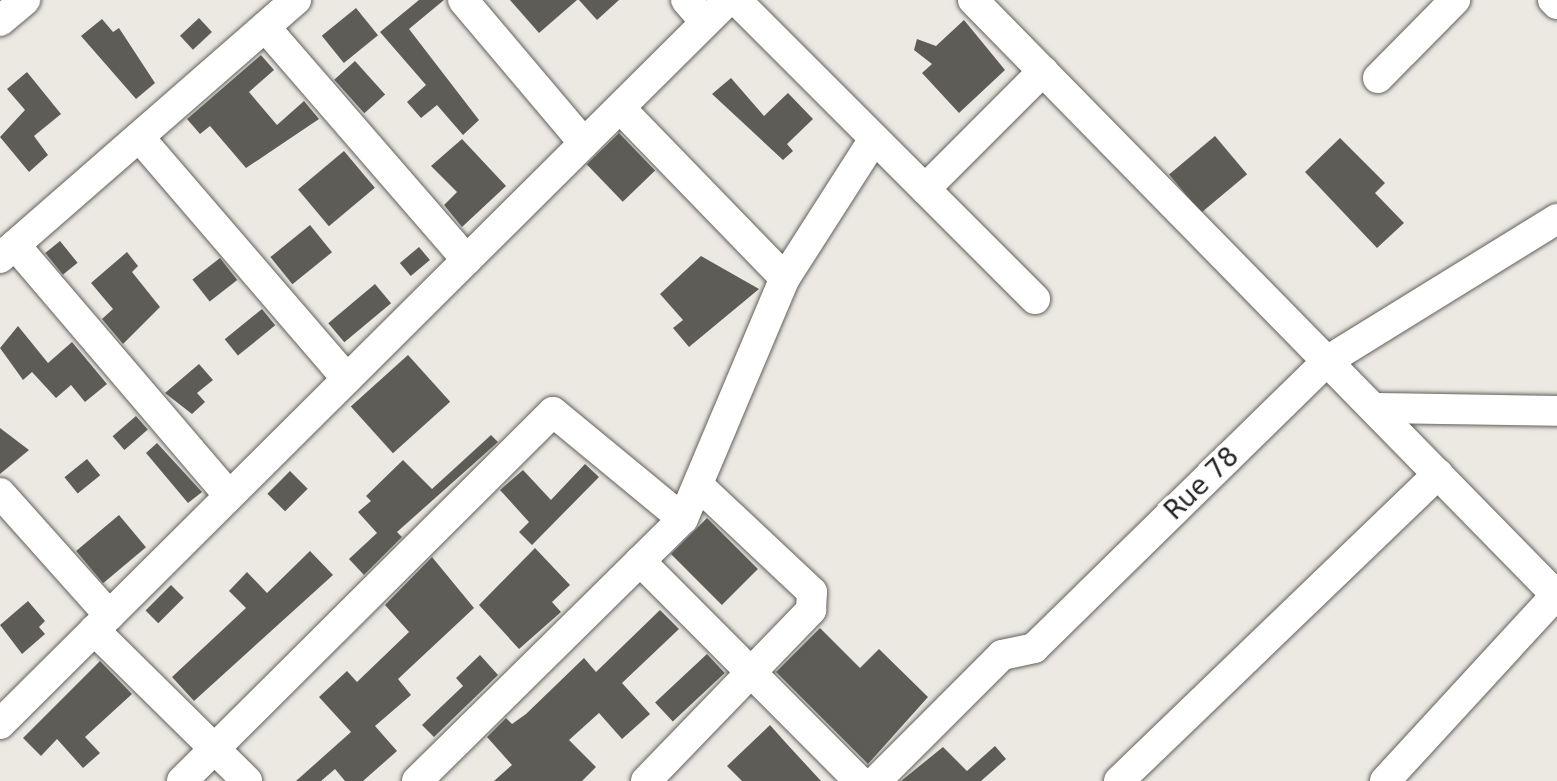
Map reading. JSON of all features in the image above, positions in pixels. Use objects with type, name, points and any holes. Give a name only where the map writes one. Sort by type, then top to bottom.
[{"type":"street","points":[[0,21],[25,0]]},
{"type":"street","points":[[229,496],[4,253],[296,0]]},
{"type":"street","points":[[463,0],[584,143]]},
{"type":"street","points":[[0,724],[620,108],[696,11],[728,0]]},
{"type":"street","points":[[736,0],[1035,299]]},
{"type":"street","points":[[973,0],[1557,595],[1385,781]]},
{"type":"street","points":[[1378,78],[1455,0]]},
{"type":"street","points":[[265,27],[467,260]]},
{"type":"street","points":[[925,189],[1043,71]]},
{"type":"street","points":[[620,108],[785,278]]},
{"type":"street","points":[[139,137],[347,379]]},
{"type":"street","points":[[417,781],[683,519],[785,278],[874,139]]},
{"type":"street","name":"Rue 78","points":[[876,781],[1002,655],[1034,648],[1327,361],[1557,219]]},
{"type":"street","points":[[1374,408],[1557,411]]},
{"type":"street","points":[[182,781],[553,412],[683,519]]},
{"type":"street","points":[[1119,781],[1438,474]]},
{"type":"street","points":[[646,781],[753,674],[811,610],[812,592],[699,486]]},
{"type":"street","points":[[0,493],[102,623],[214,749],[247,781]]},
{"type":"street","points":[[640,561],[859,781]]},
{"type":"building","points":[[419,0],[444,0],[409,29],[479,120],[463,135],[437,105],[421,118],[407,102],[426,85],[380,32]]},
{"type":"building","points":[[510,0],[577,0],[539,33]]},
{"type":"building","points":[[579,0],[619,0],[597,20]]},
{"type":"building","points":[[356,8],[378,35],[344,63],[322,36]]},
{"type":"building","points":[[199,18],[212,32],[193,50],[180,36]]},
{"type":"building","points":[[102,19],[113,32],[119,28],[155,83],[136,99],[81,36]]},
{"type":"building","points":[[964,20],[1005,70],[959,113],[922,73],[932,64],[914,50],[917,39],[936,46]]},
{"type":"building","points":[[261,55],[274,70],[249,92],[277,125],[304,101],[319,119],[246,168],[210,126],[200,134],[187,119]]},
{"type":"building","points":[[355,61],[385,94],[364,113],[334,80]]},
{"type":"building","points":[[27,72],[61,114],[34,136],[48,155],[29,172],[0,137],[25,110],[7,89]]},
{"type":"building","points":[[731,78],[764,116],[788,93],[813,119],[787,144],[793,151],[783,160],[712,94]]},
{"type":"building","points":[[619,133],[655,170],[623,202],[587,164]]},
{"type":"building","points":[[1215,136],[1247,174],[1201,213],[1169,175]]},
{"type":"building","points":[[1340,138],[1385,183],[1375,193],[1404,223],[1377,248],[1305,172]]},
{"type":"building","points":[[462,139],[506,186],[462,227],[444,205],[457,192],[431,166]]},
{"type":"building","points":[[344,151],[375,188],[329,226],[298,190]]},
{"type":"building","points":[[310,225],[332,252],[292,284],[270,257]]},
{"type":"building","points":[[60,241],[78,263],[63,275],[45,253]]},
{"type":"building","points":[[419,247],[430,260],[411,276],[400,263]]},
{"type":"building","points":[[127,252],[138,266],[132,272],[160,307],[123,344],[102,319],[113,309],[91,283]]},
{"type":"building","points":[[701,256],[759,289],[689,347],[673,328],[683,320],[660,294]]},
{"type":"building","points":[[220,258],[237,280],[210,302],[192,280]]},
{"type":"building","points":[[375,284],[391,303],[344,342],[328,323]]},
{"type":"building","points":[[262,309],[275,325],[238,356],[225,339]]},
{"type":"building","points":[[18,326],[48,363],[72,342],[107,384],[85,402],[71,385],[56,398],[32,372],[23,380],[0,348]]},
{"type":"building","points":[[408,355],[450,402],[393,453],[351,407]]},
{"type":"building","points":[[199,364],[213,380],[197,393],[205,402],[192,414],[165,393]]},
{"type":"building","points":[[136,416],[148,430],[124,450],[113,436]]},
{"type":"building","points":[[0,428],[29,450],[0,474]]},
{"type":"building","points":[[491,435],[498,442],[397,532],[402,537],[364,575],[349,559],[377,533],[358,512],[371,501],[366,496],[403,460],[432,489]]},
{"type":"building","points":[[157,443],[202,492],[188,503],[146,453]]},
{"type":"building","points":[[87,459],[100,475],[78,494],[64,477]]},
{"type":"building","points":[[585,464],[599,477],[532,545],[519,532],[529,522],[500,490],[523,470],[551,500]]},
{"type":"building","points":[[290,471],[308,489],[285,511],[267,494]]},
{"type":"building","points":[[119,515],[146,547],[103,583],[76,551]]},
{"type":"building","points":[[707,518],[758,569],[722,605],[671,554]]},
{"type":"building","points":[[535,548],[570,585],[552,602],[561,612],[519,649],[479,605]]},
{"type":"building","points":[[310,551],[333,575],[194,701],[172,677],[246,608],[229,591],[247,572],[267,593]]},
{"type":"building","points":[[432,557],[474,608],[398,679],[411,695],[375,726],[397,751],[363,781],[345,781],[335,769],[321,781],[296,781],[351,732],[319,697],[347,671],[357,682],[409,632],[385,605]]},
{"type":"building","points":[[171,585],[184,598],[158,623],[146,610]]},
{"type":"building","points":[[28,601],[45,621],[39,627],[45,634],[22,654],[0,625]]},
{"type":"building","points":[[660,610],[679,629],[622,683],[650,714],[622,739],[599,713],[569,740],[596,767],[582,781],[494,781],[512,765],[487,737],[506,718],[512,724],[526,714],[584,658],[596,672]]},
{"type":"building","points":[[820,628],[860,668],[879,649],[928,697],[868,764],[776,672]]},
{"type":"building","points":[[707,654],[725,673],[673,721],[655,702]]},
{"type":"building","points":[[480,655],[498,675],[434,737],[422,725],[463,686],[456,678]]},
{"type":"building","points":[[100,661],[132,694],[85,737],[100,753],[83,768],[57,739],[41,756],[23,738]]},
{"type":"building","points":[[770,725],[821,781],[742,781],[727,766]]},
{"type":"building","points":[[995,746],[1006,759],[981,781],[901,781],[943,747],[967,771]]}]
